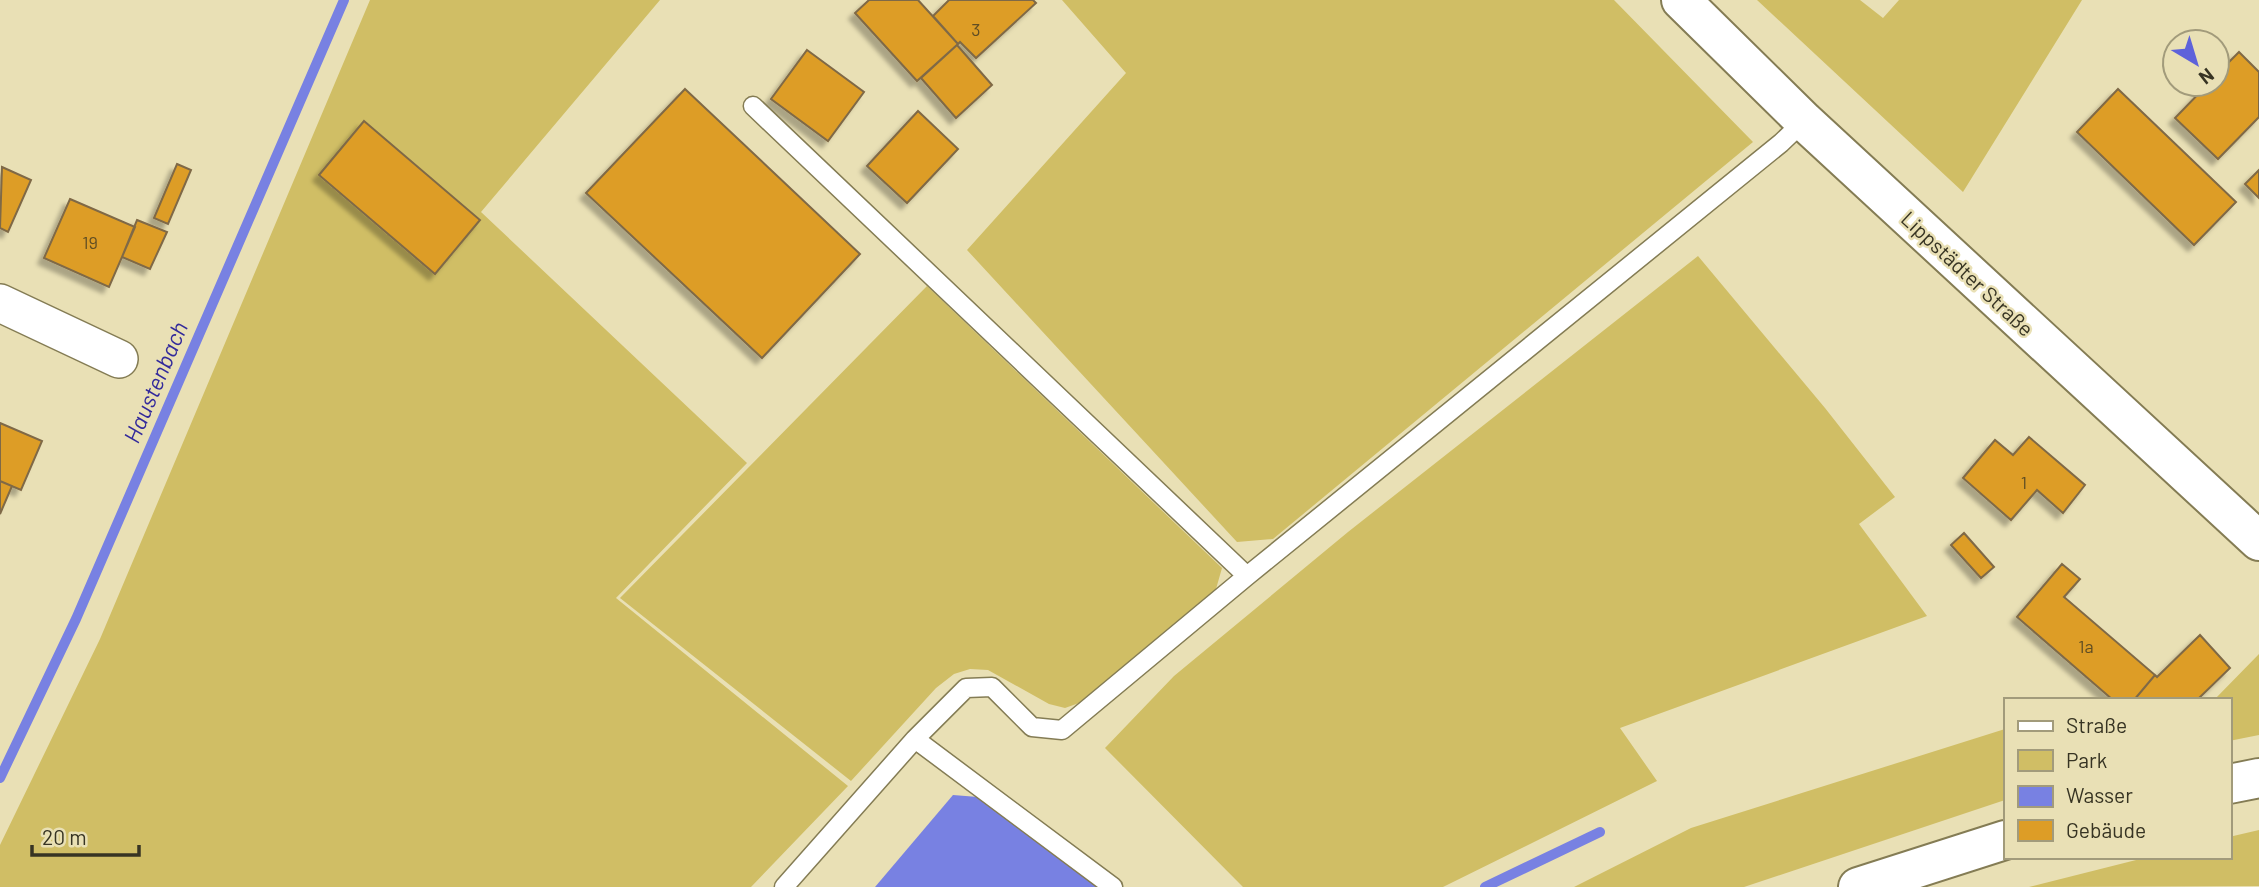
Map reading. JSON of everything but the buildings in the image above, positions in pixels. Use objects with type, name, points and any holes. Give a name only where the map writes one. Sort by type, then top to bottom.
[{"type":"main road","name":"Lippstädter Straße","points":[[1682,0],[1804,121],[2259,541]]},
{"type":"main road","points":[[2231,784],[2259,778]]},
{"type":"main road","points":[[1858,887],[2004,840]]},
{"type":"street","points":[[0,303],[119,359]]},
{"type":"lane","points":[[753,106],[1247,576]]},
{"type":"lane","points":[[784,887],[915,739],[966,688],[992,687],[1032,727],[1062,730],[1247,576],[1771,151],[1804,121]]},
{"type":"lane","points":[[915,739],[1113,887]]},
{"type":"green space","points":[[370,0],[660,0],[481,212],[747,463],[616,598],[848,786],[751,887],[0,887],[0,845],[100,639]]},
{"type":"green space","points":[[1062,0],[1614,0],[1753,142],[1273,539],[1237,542],[967,250],[1126,73]]},
{"type":"green space","points":[[1757,0],[1860,0],[1883,18],[1899,0],[2082,0],[1963,192]]},
{"type":"green space","points":[[1698,256],[1825,408],[1895,497],[1859,524],[1927,616],[1620,728],[1657,781],[1443,887],[1243,887],[1105,748],[1174,676],[1348,532]]},
{"type":"green space","points":[[927,286],[1222,568],[1216,589],[1079,703],[1065,708],[1049,704],[988,670],[970,669],[954,674],[936,688],[851,781],[620,598]]},
{"type":"green space","points":[[2259,654],[2259,735],[2231,741],[2231,698],[2216,698]]},
{"type":"green space","points":[[2004,729],[2004,800],[1744,887],[1574,887],[1691,828]]},
{"type":"green space","points":[[2259,830],[2259,886],[2029,887],[2140,859],[2231,859],[2231,837]]},
{"type":"water","points":[[953,795],[978,797],[1097,887],[875,887]]},
{"type":"waterway","name":"Haustenbach","points":[[0,778],[76,619],[344,0]]},
{"type":"waterway","points":[[1485,887],[1600,832]]}]
